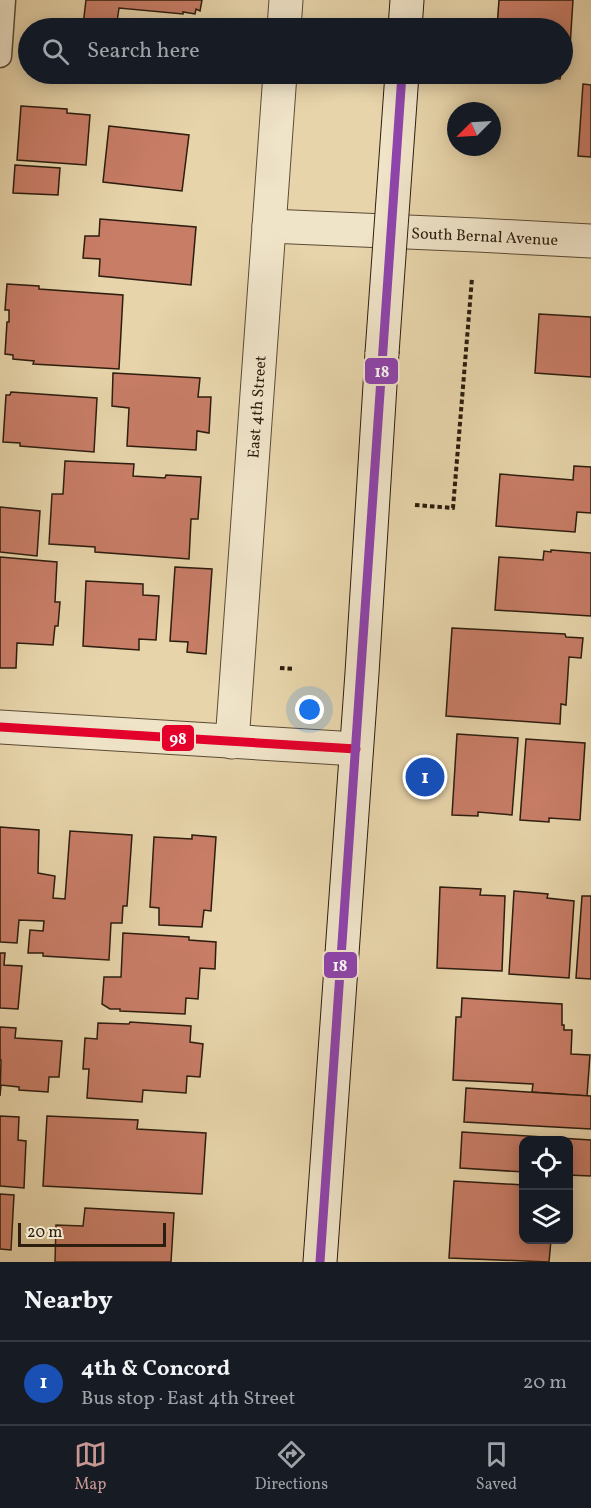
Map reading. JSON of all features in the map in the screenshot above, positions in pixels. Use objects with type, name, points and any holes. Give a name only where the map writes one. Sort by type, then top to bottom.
[{"type":"street","points":[[285,18],[286,0]]},
{"type":"street","points":[[406,18],[407,0]]},
{"type":"street","name":"East 4th Street","points":[[232,742],[279,84]]},
{"type":"street","points":[[320,1262],[401,84]]},
{"type":"street","name":"South Bernal Avenue","points":[[269,226],[591,241]]},
{"type":"street","points":[[0,727],[356,749]]},
{"type":"lane","points":[[0,56],[4,0]]},
{"type":"path","points":[[453,508],[477,235]]},
{"type":"path","points":[[275,667],[294,669]]},
{"type":"building","points":[[86,0],[202,0],[200,11],[196,9],[195,14],[119,8],[118,18],[84,18]]},
{"type":"building","points":[[499,0],[573,0],[572,18],[498,18]]},
{"type":"building","points":[[583,84],[591,85],[591,157],[578,156]]},
{"type":"building","points":[[21,106],[67,109],[67,113],[90,115],[86,165],[17,160]]},
{"type":"building","points":[[109,126],[189,135],[182,191],[103,182]]},
{"type":"building","points":[[15,165],[60,168],[58,195],[13,193]]},
{"type":"building","points":[[100,219],[196,227],[191,285],[99,276],[100,259],[83,258],[85,236],[99,236]]},
{"type":"building","points":[[7,284],[39,286],[39,289],[123,295],[119,369],[33,364],[34,361],[13,359],[13,355],[5,354],[7,322],[9,322],[9,310],[5,310]]},
{"type":"building","points":[[539,314],[591,317],[591,377],[535,373]]},
{"type":"building","points":[[113,373],[200,378],[198,397],[211,397],[209,433],[197,431],[196,450],[127,446],[129,408],[112,406]]},
{"type":"building","points":[[11,392],[97,398],[94,452],[20,446],[20,443],[3,442],[6,395],[10,395]]},
{"type":"building","points":[[65,461],[134,464],[133,476],[201,477],[198,519],[191,519],[189,559],[95,552],[95,547],[49,544],[52,494],[63,494]]},
{"type":"building","points":[[574,466],[591,467],[591,513],[577,512],[575,532],[496,526],[500,474],[573,480]]},
{"type":"building","points":[[0,507],[40,511],[37,556],[0,552]]},
{"type":"building","points":[[551,550],[591,553],[591,616],[495,610],[499,557],[543,560],[544,551],[551,552]]},
{"type":"building","points":[[0,557],[57,562],[55,602],[60,602],[58,626],[55,626],[53,645],[17,643],[16,668],[0,668]]},
{"type":"building","points":[[175,567],[212,569],[206,654],[187,652],[188,642],[170,641]]},
{"type":"building","points":[[86,581],[143,584],[143,595],[159,596],[156,640],[139,639],[139,650],[83,646]]},
{"type":"building","points":[[452,628],[565,634],[566,637],[583,638],[581,658],[569,657],[566,705],[561,704],[560,724],[446,716]]},
{"type":"building","points":[[457,734],[518,738],[512,815],[478,812],[478,816],[452,815]]},
{"type":"building","points":[[526,739],[585,743],[580,820],[549,818],[549,822],[520,820]]},
{"type":"building","points":[[0,827],[39,830],[38,873],[55,876],[53,898],[65,899],[70,831],[132,835],[127,906],[123,906],[122,923],[111,923],[109,960],[28,953],[30,930],[43,931],[44,921],[19,920],[17,943],[0,942]]},
{"type":"building","points":[[192,835],[216,837],[211,911],[204,910],[202,927],[159,925],[159,908],[150,907],[154,837],[192,839]]},
{"type":"building","points":[[440,887],[481,889],[480,895],[505,896],[502,971],[437,968]]},
{"type":"building","points":[[514,891],[548,894],[547,898],[574,901],[569,978],[509,974]]},
{"type":"building","points":[[582,896],[591,896],[591,979],[576,978]]},
{"type":"building","points":[[123,933],[189,937],[189,940],[216,942],[215,969],[200,968],[198,999],[186,998],[185,1014],[120,1011],[120,1009],[110,1009],[102,1004],[104,977],[121,977]]},
{"type":"building","points":[[0,953],[5,953],[4,965],[22,966],[18,1009],[0,1008]]},
{"type":"building","points":[[462,998],[562,1004],[562,1025],[564,1025],[564,1030],[572,1030],[571,1054],[590,1055],[587,1096],[532,1092],[533,1084],[453,1080],[456,1017],[461,1017]]},
{"type":"building","points":[[130,1022],[191,1026],[190,1042],[203,1044],[200,1077],[187,1076],[186,1093],[143,1090],[142,1102],[87,1098],[89,1069],[83,1069],[85,1038],[97,1039],[98,1023],[129,1024]]},
{"type":"building","points":[[0,1027],[16,1028],[15,1038],[62,1041],[59,1077],[49,1077],[48,1092],[19,1090],[19,1087],[1,1085],[0,1096]]},
{"type":"building","points":[[466,1088],[591,1096],[591,1129],[464,1122]]},
{"type":"building","points":[[0,1116],[19,1117],[18,1140],[26,1141],[24,1188],[0,1186]]},
{"type":"building","points":[[47,1116],[138,1120],[137,1129],[206,1133],[202,1194],[43,1186]]},
{"type":"building","points":[[462,1132],[526,1136],[519,1136],[519,1172],[460,1168]]},
{"type":"building","points":[[573,1139],[591,1140],[591,1176],[573,1175]]},
{"type":"building","points":[[454,1181],[519,1185],[519,1244],[551,1244],[549,1262],[449,1258]]},
{"type":"building","points":[[0,1194],[14,1195],[11,1250],[0,1249]]},
{"type":"building","points":[[85,1208],[174,1213],[171,1262],[55,1262],[56,1225],[83,1226]]},
{"type":"transit line","name":"18","points":[[320,1262],[401,84]]},
{"type":"transit line","name":"98","points":[[0,727],[356,749]]},
{"type":"place","name":"4th & Concord","points":[[425,777]]}]
